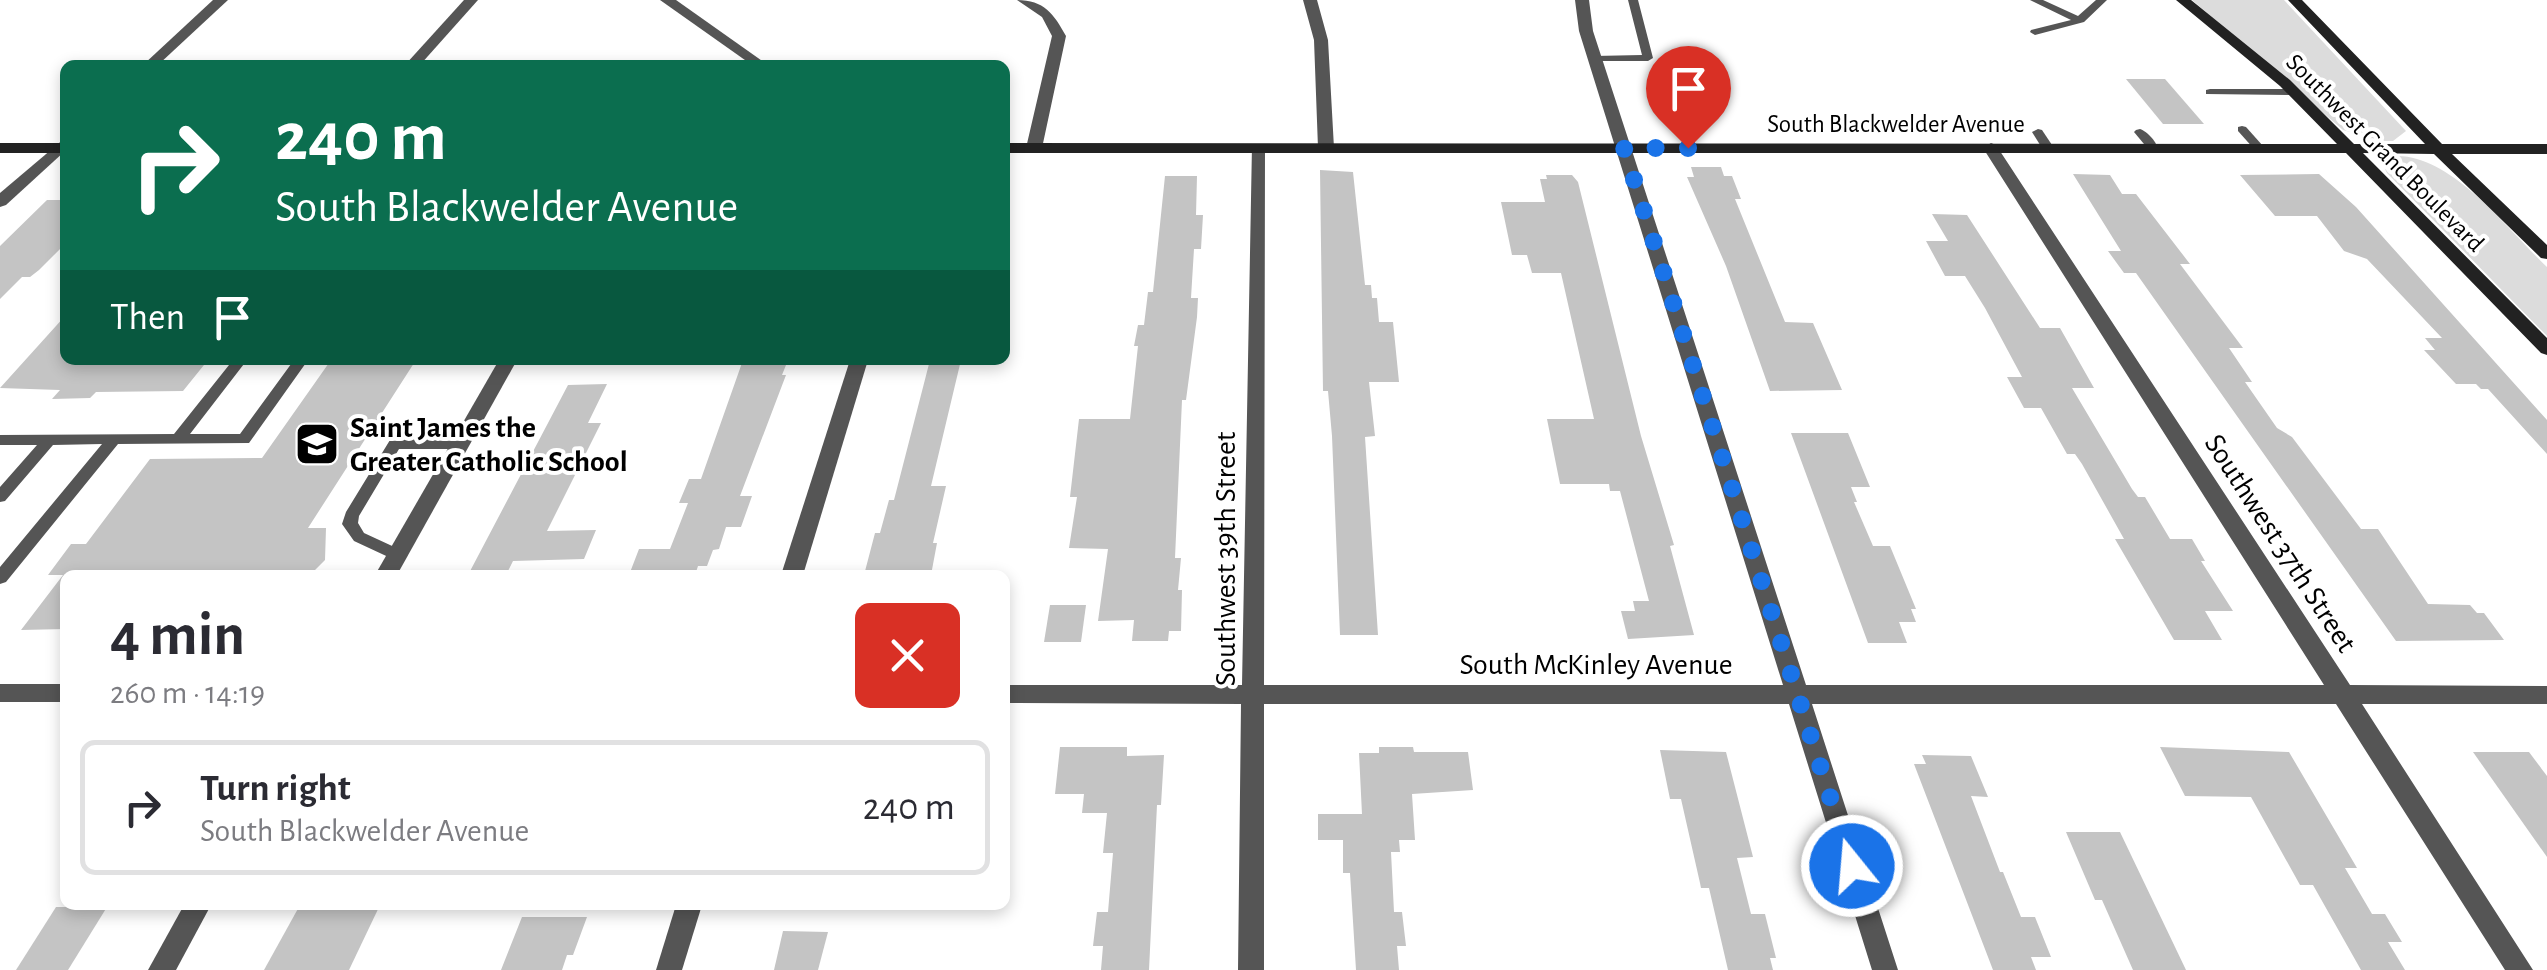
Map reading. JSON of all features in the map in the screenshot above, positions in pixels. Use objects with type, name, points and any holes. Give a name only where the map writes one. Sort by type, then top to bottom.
[{"type":"street","points":[[155,60],[221,0]]},
{"type":"street","points":[[417,60],[471,0]]},
{"type":"street","points":[[667,0],[754,60]]},
{"type":"street","points":[[1024,0],[1048,14],[1059,36],[1034,148]]},
{"type":"street","points":[[1310,0],[1321,40],[1326,148]]},
{"type":"street","points":[[1582,0],[1594,58],[1885,970]]},
{"type":"street","name":"Southwest Grand Boulevard","points":[[2183,0],[2293,92],[2352,148],[2547,349]]},
{"type":"street","name":"Southwest Grand Boulevard","points":[[2295,0],[2437,148],[2547,254]]},
{"type":"street","points":[[0,148],[60,146]]},
{"type":"street","name":"South Blackwelder Avenue","points":[[1010,148],[2547,148]]},
{"type":"street","name":"Southwest 39th Street","points":[[1251,970],[1257,148]]},
{"type":"street","name":"Southwest 37th Street","points":[[1990,148],[2520,970]]},
{"type":"street","points":[[0,202],[60,149]]},
{"type":"street","points":[[389,570],[505,365]]},
{"type":"street","points":[[794,570],[857,365]]},
{"type":"street","points":[[0,693],[60,688]]},
{"type":"street","name":"South McKinley Avenue","points":[[1010,694],[2547,695]]},
{"type":"street","points":[[160,970],[195,910]]},
{"type":"street","points":[[669,970],[688,910]]},
{"type":"lane","points":[[1594,58],[1648,58],[1633,0]]},
{"type":"lane","points":[[2035,0],[2080,20]]},
{"type":"lane","points":[[2035,32],[2066,28],[2102,0]]},
{"type":"lane","points":[[2210,92],[2293,92]]},
{"type":"lane","points":[[2242,129],[2259,148]]},
{"type":"lane","points":[[2038,132],[2048,148]]},
{"type":"lane","points":[[2140,132],[2153,148]]},
{"type":"lane","points":[[178,439],[236,365]]},
{"type":"lane","points":[[0,440],[244,439],[297,365]]},
{"type":"lane","points":[[0,578],[114,439]]},
{"type":"lane","points":[[0,497],[50,440]]},
{"type":"lane","points":[[398,555],[358,538],[350,524],[352,516],[395,444],[459,444]]},
{"type":"shaded area","points":[[2192,0],[2284,0],[2406,131],[2393,141],[2380,141],[2343,130]]},
{"type":"shaded area","points":[[2398,156],[2419,160],[2459,182],[2547,267],[2547,336],[2387,173],[2383,165]]},
{"type":"building","points":[[2126,79],[2165,79],[2204,124],[2163,124]]},
{"type":"building","points":[[1691,167],[1721,167],[1724,176],[1732,176],[1741,199],[1735,199],[1785,322],[1813,323],[1842,390],[1770,391],[1726,266],[1687,177],[1694,177]]},
{"type":"building","points":[[1320,170],[1353,172],[1365,285],[1371,285],[1372,298],[1377,298],[1379,322],[1393,322],[1399,382],[1369,382],[1375,436],[1365,437],[1378,635],[1340,635],[1332,436],[1328,391],[1323,391]]},
{"type":"building","points":[[2073,174],[2110,175],[2122,194],[2136,194],[2190,264],[2180,264],[2243,348],[2229,348],[2252,382],[2245,382],[2277,428],[2292,437],[2361,529],[2378,529],[2428,604],[2470,605],[2477,613],[2484,613],[2504,640],[2396,641],[2136,273],[2124,273],[2108,251],[2121,251]]},
{"type":"building","points":[[2319,174],[2356,207],[2547,420],[2547,454],[2488,389],[2476,384],[2456,384],[2424,350],[2435,350],[2425,338],[2442,338],[2367,259],[2344,251],[2317,216],[2275,216],[2240,175]]},
{"type":"building","points":[[1546,175],[1572,175],[1578,182],[1694,635],[1628,639],[1621,611],[1635,611],[1633,601],[1649,601],[1620,491],[1610,491],[1609,484],[1560,484],[1547,419],[1594,419],[1561,273],[1532,273],[1527,255],[1512,255],[1501,202],[1545,202],[1540,179],[1547,179]]},
{"type":"building","points":[[1165,176],[1197,176],[1196,215],[1203,215],[1201,249],[1194,249],[1191,298],[1198,298],[1197,317],[1186,400],[1182,400],[1175,558],[1181,558],[1181,631],[1169,631],[1168,641],[1132,641],[1134,620],[1098,621],[1108,549],[1069,548],[1077,497],[1070,497],[1079,419],[1130,419],[1138,346],[1134,346],[1138,325],[1144,325],[1148,292],[1153,292]]},
{"type":"building","points":[[47,200],[60,200],[60,249],[0,299],[0,246]]},
{"type":"building","points":[[1932,214],[1967,215],[2040,328],[2060,328],[2094,388],[2072,388],[2132,489],[2138,497],[2145,497],[2170,539],[2192,539],[2205,561],[2201,561],[2233,611],[2205,611],[2222,640],[2174,640],[2115,539],[2124,539],[2082,464],[2075,454],[2067,454],[2041,408],[2024,408],[2007,377],[2022,377],[1965,276],[1945,276],[1926,241],[1948,241]]},
{"type":"building","points":[[60,322],[60,365],[204,365],[183,391],[96,392],[90,398],[52,399],[60,390],[0,388]]},
{"type":"building","points":[[327,365],[413,365],[308,528],[326,528],[325,560],[315,570],[60,570],[60,575],[48,575],[71,544],[86,544],[150,459],[262,458]]},
{"type":"building","points":[[741,365],[786,365],[782,375],[786,375],[740,496],[752,496],[741,527],[726,527],[719,549],[713,550],[707,566],[698,566],[697,570],[631,570],[639,549],[670,549],[688,503],[679,503],[689,479],[701,479]]},
{"type":"building","points":[[929,365],[960,365],[931,486],[946,486],[933,543],[937,543],[932,570],[865,570],[875,533],[880,533],[889,500],[894,500]]},
{"type":"building","points":[[607,384],[588,423],[601,423],[547,531],[596,530],[584,559],[513,561],[508,570],[471,570],[568,385]]},
{"type":"building","points":[[1791,433],[1848,433],[1870,487],[1851,487],[1854,502],[1873,546],[1890,546],[1916,609],[1911,609],[1916,622],[1899,622],[1907,643],[1868,643]]},
{"type":"building","points":[[60,579],[60,629],[21,630]]},
{"type":"building","points":[[1050,605],[1086,605],[1081,642],[1044,642]]},
{"type":"building","points":[[1060,747],[1127,747],[1127,756],[1164,755],[1161,805],[1157,805],[1149,970],[1101,970],[1103,946],[1093,946],[1097,912],[1108,912],[1113,853],[1103,853],[1107,813],[1082,813],[1084,794],[1055,794]]},
{"type":"building","points":[[1379,747],[1413,747],[1414,752],[1468,752],[1473,790],[1412,794],[1415,840],[1399,840],[1400,852],[1391,852],[1394,912],[1402,912],[1406,946],[1397,946],[1399,970],[1356,970],[1350,873],[1343,873],[1343,840],[1318,840],[1318,814],[1362,814],[1359,753],[1379,753]]},
{"type":"building","points":[[2160,747],[2289,752],[2357,868],[2345,868],[2372,914],[2385,914],[2402,942],[2388,942],[2405,970],[2361,970],[2313,885],[2300,885],[2251,797],[2185,796]]},
{"type":"building","points":[[1660,750],[1726,752],[1753,857],[1737,858],[1751,914],[1765,914],[1776,958],[1770,958],[1773,970],[1728,970],[1709,888],[1701,888],[1681,799],[1670,799]]},
{"type":"building","points":[[2473,752],[2529,752],[2547,776],[2547,857]]},
{"type":"building","points":[[1922,755],[1971,756],[1988,797],[1971,796],[2000,872],[2021,917],[2035,917],[2051,957],[2031,957],[2036,970],[1993,970],[1914,764],[1926,764]]},
{"type":"building","points":[[2066,832],[2120,832],[2186,970],[2133,970],[2102,900],[2095,900]]},
{"type":"building","points":[[56,907],[105,910],[68,970],[16,970]]},
{"type":"building","points":[[297,910],[378,910],[349,970],[264,970]]},
{"type":"building","points":[[522,917],[587,917],[573,955],[567,955],[562,970],[501,970]]},
{"type":"building","points":[[783,931],[828,932],[818,970],[774,970]]},
{"type":"place","name":"Saint James the Greater Catholic School","points":[[317,444]]},
{"type":"route","points":[[1688,148],[1624,148],[1852,866]]}]
